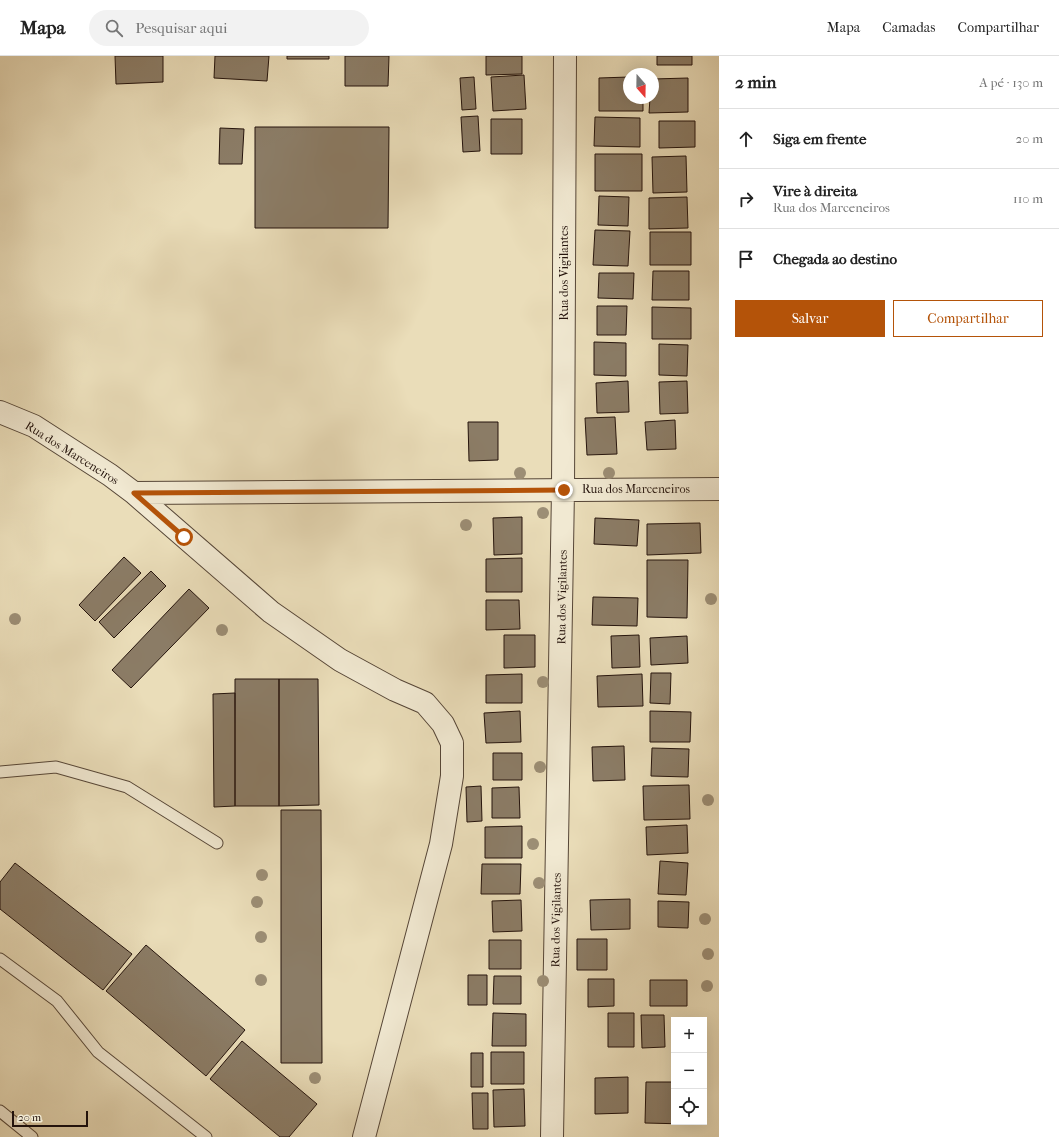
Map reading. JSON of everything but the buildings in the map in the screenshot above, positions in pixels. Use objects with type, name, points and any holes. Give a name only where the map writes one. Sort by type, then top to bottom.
[{"type":"street","name":"Rua dos Vigilantes","points":[[552,1137],[564,490],[565,56]]},
{"type":"street","name":"Rua dos Marceneiros","points":[[0,412],[34,426],[110,475],[134,493],[719,489]]},
{"type":"street","points":[[134,493],[271,612],[340,660],[395,690],[425,703],[443,724],[452,743],[452,776],[441,844],[364,1137]]},
{"type":"lane","points":[[0,772],[56,767],[127,787],[217,843]]},
{"type":"lane","points":[[0,959],[57,1001],[98,1052],[206,1137]]},
{"type":"lane","points":[[0,1111],[32,1137]]},
{"type":"route","points":[[184,537],[134,493],[564,490]]}]
